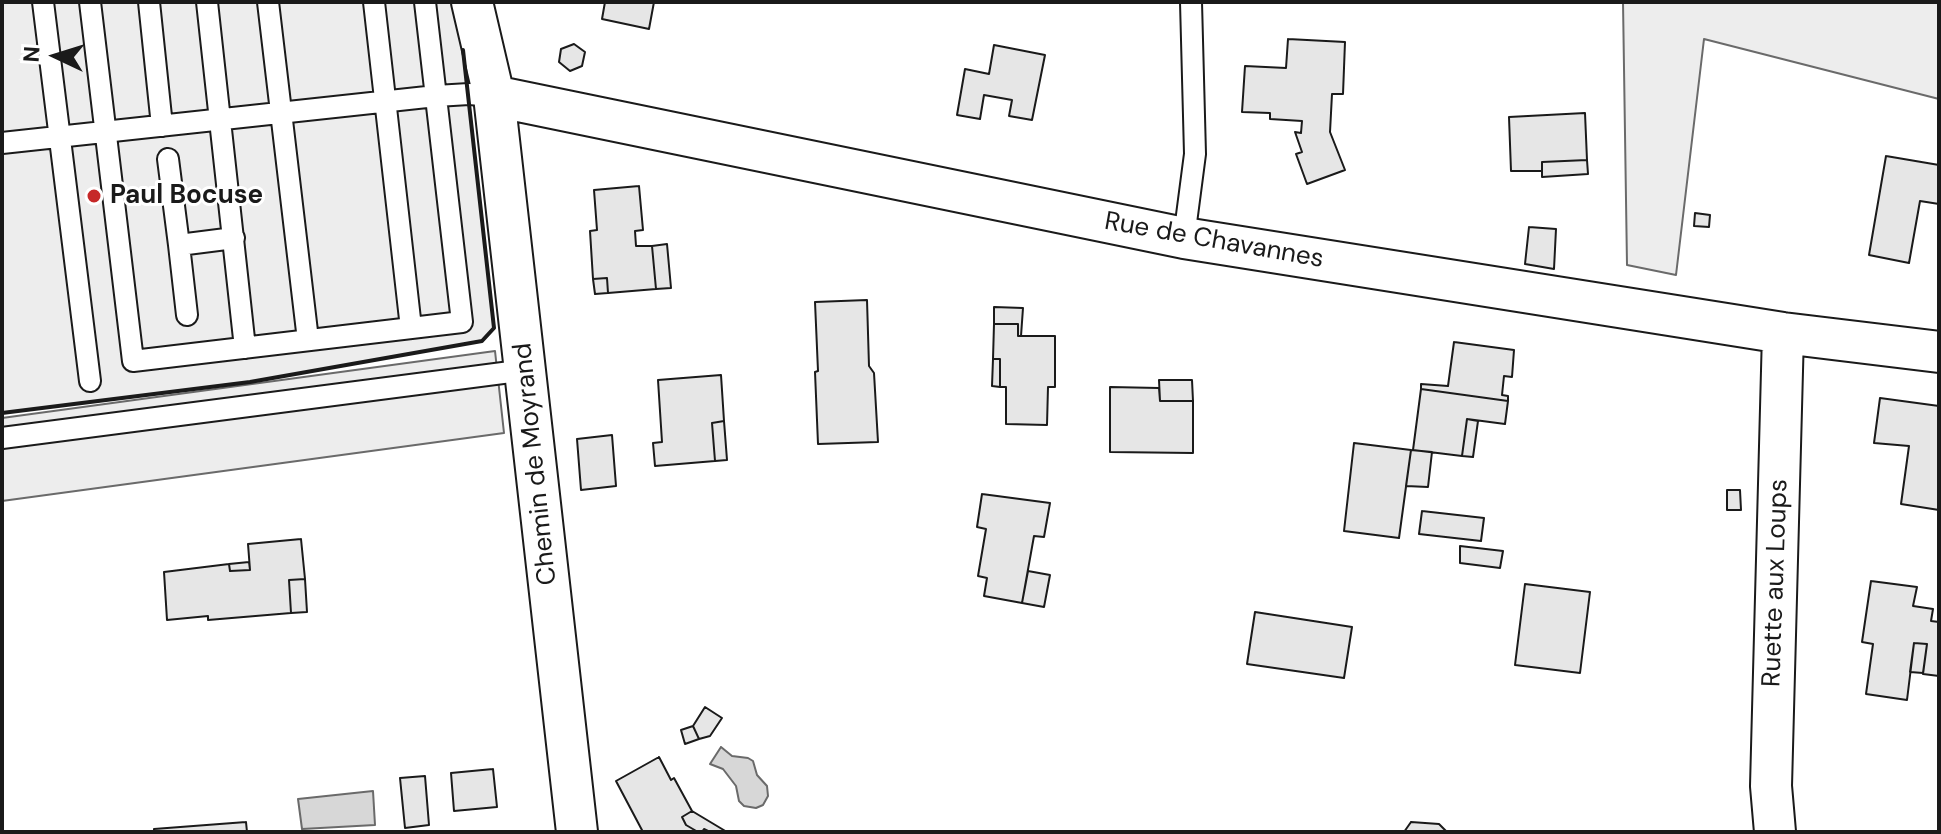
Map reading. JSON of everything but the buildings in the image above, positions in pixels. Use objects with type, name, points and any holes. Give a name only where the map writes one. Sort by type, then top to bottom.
[{"type":"street","name":"Chemin de Moyrand","points":[[472,2],[494,96],[577,832]]},
{"type":"street","name":"Rue de Chavannes","points":[[494,96],[1184,238],[1783,333],[1939,352]]},
{"type":"street","name":"Ruette aux Loups","points":[[1775,832],[1771,786],[1783,333]]},
{"type":"lane","points":[[43,2],[90,381]]},
{"type":"lane","points":[[90,2],[133,361],[462,322],[425,2]]},
{"type":"lane","points":[[149,2],[162,126]]},
{"type":"lane","points":[[207,2],[245,348]]},
{"type":"lane","points":[[268,2],[308,340]]},
{"type":"lane","points":[[374,2],[411,328]]},
{"type":"lane","points":[[1184,238],[1195,154],[1191,2]]},
{"type":"lane","points":[[2,143],[436,96],[494,96]]},
{"type":"lane","points":[[168,159],[187,315]]},
{"type":"lane","points":[[179,245],[234,238]]},
{"type":"lane","points":[[2,438],[526,370]]},
{"type":"shaded area","points":[[2,2],[458,2],[494,328],[482,341],[250,382],[2,413]]},
{"type":"shaded area","points":[[1623,2],[1939,2],[1939,99],[1704,39],[1676,275],[1627,265]]},
{"type":"shaded area","points":[[495,351],[504,433],[2,501],[2,418]]},
{"type":"shaded area","points":[[721,747],[732,756],[753,761],[757,775],[767,786],[768,796],[763,805],[756,808],[744,806],[739,801],[736,786],[723,769],[710,764]]},
{"type":"shaded area","points":[[373,791],[375,825],[302,829],[298,799]]},
{"type":"wall","points":[[2,413],[250,382],[482,341],[494,328],[463,50]]},
{"type":"place","name":"Paul Bocuse","points":[[94,196]]}]
